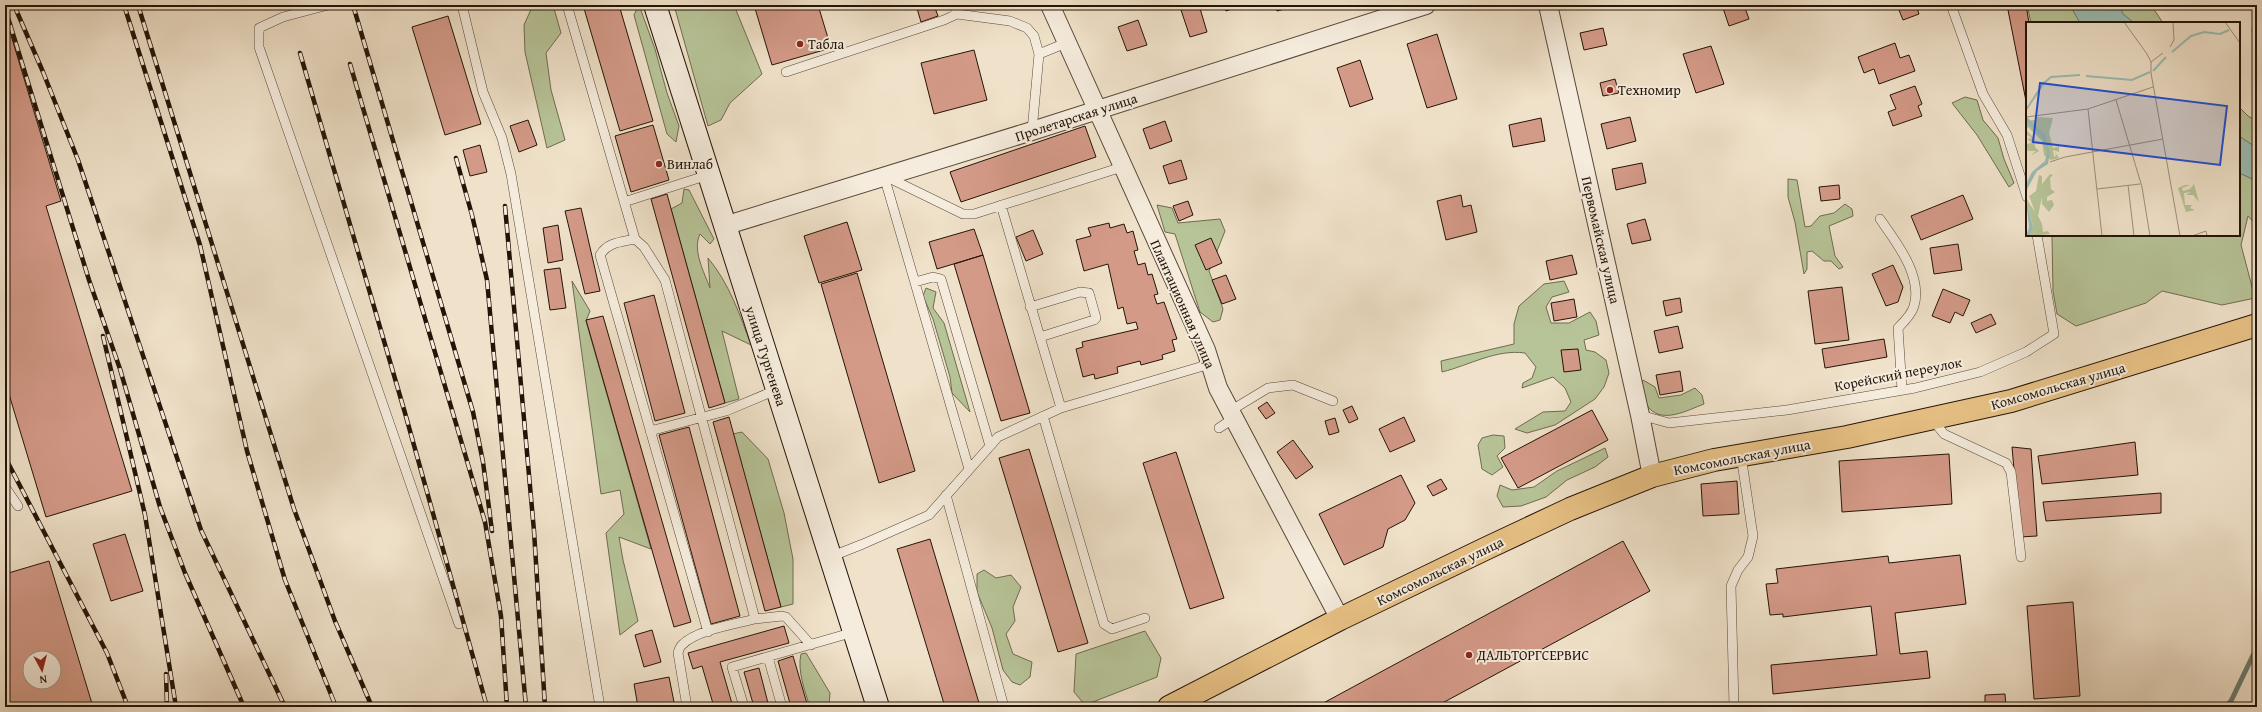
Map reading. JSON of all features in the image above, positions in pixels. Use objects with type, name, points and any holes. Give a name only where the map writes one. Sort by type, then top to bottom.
[{"type":"main road","name":"улица Тургенева","points":[[655,5],[776,390],[878,707]]},
{"type":"main road","name":"Комсомольская улица","points":[[1169,707],[1340,619],[1570,509],[1652,476],[1741,455],[1847,438],[2011,401],[2177,351],[2257,325]]},
{"type":"street","name":"Плантационная улица","points":[[1050,5],[1210,364],[1228,419],[1340,619]]},
{"type":"street","name":"Пролетарская улица","points":[[724,226],[1032,131],[1426,5]]},
{"type":"street","name":"Первомайская улица","points":[[1548,5],[1640,415],[1652,476]]},
{"type":"lane","points":[[328,5],[283,17],[260,28],[259,47],[459,624]]},
{"type":"lane","points":[[462,5],[483,92],[502,138],[511,174],[600,707]]},
{"type":"lane","points":[[567,5],[635,239],[644,247],[664,280],[756,619]]},
{"type":"lane","points":[[1951,5],[1982,94],[2007,135],[2026,195]]},
{"type":"lane","points":[[786,72],[944,20],[956,9],[1010,21],[1027,28],[1034,36],[1039,54],[1032,131]]},
{"type":"lane","points":[[1039,54],[1066,43]]},
{"type":"lane","points":[[884,176],[963,214],[974,214],[1122,167]]},
{"type":"lane","points":[[624,202],[708,175]]},
{"type":"lane","points":[[884,176],[969,469]]},
{"type":"lane","points":[[1001,206],[1061,408]]},
{"type":"lane","points":[[1880,219],[1907,257],[1916,294],[1914,307],[1898,328],[1902,390]]},
{"type":"lane","name":"Корейский переулок","points":[[1640,415],[1669,422],[1787,410],[1902,390],[1980,372],[2026,352],[2054,334],[2037,236]]},
{"type":"lane","points":[[635,239],[613,244],[604,248],[600,255],[708,632]]},
{"type":"lane","points":[[915,282],[933,277],[940,279],[990,446]]},
{"type":"lane","points":[[1030,307],[1080,292],[1089,294],[1096,318],[1094,320],[1040,337]]},
{"type":"lane","points":[[830,557],[929,515],[998,437],[1061,408],[1210,364]]},
{"type":"lane","points":[[1228,419],[1268,388],[1294,385],[1333,401]]},
{"type":"lane","points":[[650,431],[726,411],[776,390]]},
{"type":"lane","points":[[1043,416],[1104,624],[1112,629],[1145,618]]},
{"type":"lane","points":[[1932,419],[1944,434],[2006,463],[2011,472],[2021,557]]},
{"type":"lane","points":[[1734,707],[1731,586],[1738,570],[1748,557],[1753,536],[1741,455]]},
{"type":"lane","points":[[5,487],[18,506]]},
{"type":"lane","points":[[946,495],[1004,707]]},
{"type":"lane","points":[[687,707],[678,653],[681,645],[695,636],[756,619],[782,616],[786,617],[811,645]]},
{"type":"lane","points":[[744,707],[732,667],[854,632]]},
{"type":"lane","points":[[768,657],[782,707]]},
{"type":"green space","points":[[533,5],[553,5],[561,33],[546,53],[551,90],[565,140],[547,148],[525,52],[524,25]]},
{"type":"green space","points":[[639,5],[655,49],[667,93],[679,126],[676,142],[667,134],[634,15]]},
{"type":"green space","points":[[674,5],[734,5],[762,74],[730,103],[721,120],[708,126]]},
{"type":"green space","points":[[2027,5],[2151,5],[2162,22],[2031,22]]},
{"type":"green space","points":[[2257,20],[2257,49],[2254,46],[2252,30]]},
{"type":"green space","points":[[1965,97],[1977,100],[1983,120],[1998,138],[2004,159],[2014,183],[2009,187],[1977,135],[1952,103]]},
{"type":"green space","points":[[2240,108],[2248,116],[2257,121],[2257,226],[2248,216],[2241,245],[2255,298],[2222,305],[2162,291],[2146,303],[2076,326],[2057,314],[2053,291],[2052,236],[2240,236]]},
{"type":"green space","points":[[1788,179],[1797,180],[1805,227],[1811,226],[1820,216],[1834,213],[1845,204],[1852,209],[1853,216],[1829,226],[1835,256],[1843,267],[1839,269],[1831,261],[1824,261],[1812,251],[1807,252],[1807,269],[1804,274],[1795,222],[1788,197]]},
{"type":"green space","points":[[684,189],[689,190],[714,239],[710,244],[700,234],[697,247],[702,268],[710,288],[708,258],[728,289],[751,345],[722,331],[739,399],[725,403],[671,209],[682,203]]},
{"type":"green space","points":[[1157,205],[1172,208],[1178,223],[1220,219],[1225,231],[1209,271],[1223,309],[1220,320],[1213,322],[1200,312],[1175,234],[1165,232]]},
{"type":"green space","points":[[572,281],[590,311],[586,321],[651,549],[619,537],[638,621],[620,635],[606,533],[624,514],[620,490],[601,494]]},
{"type":"green space","points":[[1564,281],[1569,292],[1552,297],[1546,307],[1551,323],[1569,323],[1590,312],[1596,321],[1599,335],[1584,340],[1586,350],[1595,352],[1606,360],[1609,373],[1604,387],[1595,399],[1555,425],[1527,433],[1515,429],[1543,412],[1565,411],[1571,402],[1565,388],[1553,377],[1522,388],[1523,383],[1532,378],[1536,367],[1525,353],[1514,352],[1493,355],[1442,372],[1441,361],[1514,344],[1514,324],[1519,306],[1544,284]]},
{"type":"green space","points":[[926,288],[936,292],[933,308],[944,323],[970,412],[952,393],[950,377],[933,319],[923,296]]},
{"type":"green space","points":[[1643,380],[1655,387],[1659,398],[1681,395],[1695,388],[1702,395],[1704,404],[1676,414],[1661,415],[1655,413],[1649,408],[1639,389]]},
{"type":"green space","points":[[742,432],[768,459],[784,513],[793,559],[793,604],[781,607],[733,434]]},
{"type":"green space","points":[[1493,435],[1504,436],[1505,448],[1497,456],[1503,467],[1492,475],[1482,469],[1478,445],[1482,438]]},
{"type":"green space","points":[[1605,448],[1608,457],[1595,467],[1567,480],[1546,497],[1521,506],[1503,507],[1497,496],[1500,485],[1512,490],[1534,487],[1557,471]]},
{"type":"green space","points":[[984,570],[996,578],[1011,575],[1021,587],[1013,607],[1015,621],[1006,634],[1013,654],[1032,662],[1030,677],[1020,685],[1012,682],[1003,670],[992,628],[977,592],[977,574]]},
{"type":"green space","points":[[1145,631],[1161,658],[1157,677],[1085,705],[1074,692],[1076,654]]},
{"type":"green space","points":[[806,653],[830,693],[829,705],[810,707],[802,681],[800,667],[801,654]]},
{"type":"water","points":[[2070,5],[2122,5],[2122,13],[2133,22],[2079,22]]},
{"type":"water","points":[[2240,137],[2257,148],[2257,181],[2240,173]]},
{"type":"building","points":[[583,5],[619,5],[653,121],[620,131]]},
{"type":"building","points":[[754,5],[818,5],[831,48],[772,65]]},
{"type":"building","points":[[916,5],[934,5],[938,16],[921,22]]},
{"type":"building","points":[[1186,5],[1199,5],[1207,32],[1190,37],[1180,7]]},
{"type":"building","points":[[1223,5],[1243,5],[1226,11]]},
{"type":"building","points":[[1276,5],[1296,5],[1296,6],[1277,11]]},
{"type":"building","points":[[1722,5],[1744,5],[1749,19],[1729,26]]},
{"type":"building","points":[[1897,5],[1916,5],[1919,14],[1903,20]]},
{"type":"building","points":[[2007,5],[2026,5],[2029,22],[2026,22],[2026,101]]},
{"type":"building","points":[[448,16],[481,124],[445,135],[412,27]]},
{"type":"building","points":[[1138,20],[1147,45],[1127,51],[1118,27]]},
{"type":"building","points":[[1603,28],[1607,45],[1584,50],[1580,33]]},
{"type":"building","points":[[10,32],[61,201],[46,206],[132,491],[46,517],[5,381],[5,33]]},
{"type":"building","points":[[1437,34],[1457,99],[1427,108],[1407,44]]},
{"type":"building","points":[[1895,43],[1900,58],[1909,55],[1915,71],[1879,84],[1874,69],[1864,73],[1858,57]]},
{"type":"building","points":[[1711,46],[1724,84],[1696,93],[1683,54]]},
{"type":"building","points":[[974,50],[987,100],[934,114],[921,63]]},
{"type":"building","points":[[1360,60],[1373,99],[1350,107],[1337,68]]},
{"type":"building","points":[[1615,79],[1619,93],[1603,96],[1600,83]]},
{"type":"building","points":[[1915,86],[1922,104],[1918,106],[1922,116],[1893,126],[1888,112],[1896,109],[1890,95]]},
{"type":"building","points":[[1630,117],[1636,141],[1607,149],[1601,124]]},
{"type":"building","points":[[1541,118],[1545,141],[1513,147],[1509,125]]},
{"type":"building","points":[[528,120],[537,145],[519,152],[510,126]]},
{"type":"building","points":[[1165,121],[1172,141],[1150,149],[1143,129]]},
{"type":"building","points":[[653,125],[669,180],[631,192],[615,136]]},
{"type":"building","points":[[1085,126],[1096,157],[961,202],[950,172]]},
{"type":"building","points":[[480,145],[487,172],[470,176],[463,150]]},
{"type":"building","points":[[1181,160],[1187,179],[1169,184],[1163,166]]},
{"type":"building","points":[[1642,163],[1646,183],[1616,190],[1612,169]]},
{"type":"building","points":[[1839,185],[1840,199],[1821,201],[1819,187]]},
{"type":"building","points":[[667,194],[725,403],[709,408],[651,199]]},
{"type":"building","points":[[1461,195],[1463,207],[1471,205],[1477,232],[1446,240],[1437,201]]},
{"type":"building","points":[[1963,195],[1973,219],[1921,240],[1911,216]]},
{"type":"building","points":[[1188,201],[1193,215],[1179,221],[1173,206]]},
{"type":"building","points":[[581,208],[600,291],[585,294],[565,211]]},
{"type":"building","points":[[1645,219],[1651,240],[1632,244],[1627,224]]},
{"type":"building","points":[[847,222],[862,270],[819,283],[804,236]]},
{"type":"building","points":[[1109,223],[1110,228],[1124,224],[1127,233],[1133,231],[1138,250],[1134,251],[1138,265],[1145,263],[1148,275],[1152,274],[1158,294],[1154,295],[1157,304],[1164,302],[1177,339],[1172,340],[1175,351],[1162,355],[1163,359],[1141,365],[1140,361],[1117,367],[1118,373],[1095,379],[1094,374],[1083,377],[1076,349],[1083,347],[1082,342],[1138,329],[1136,322],[1127,324],[1123,307],[1118,309],[1108,264],[1084,271],[1076,240],[1091,236],[1088,228]]},
{"type":"building","points":[[558,225],[563,260],[548,263],[543,228]]},
{"type":"building","points":[[974,229],[983,255],[937,269],[929,242]]},
{"type":"building","points":[[1033,230],[1043,254],[1026,261],[1016,237]]},
{"type":"building","points":[[1211,238],[1222,263],[1206,270],[1195,245]]},
{"type":"building","points":[[1958,244],[1962,270],[1934,274],[1930,248]]},
{"type":"building","points":[[983,255],[1030,413],[1001,421],[954,264]]},
{"type":"building","points":[[1572,255],[1577,274],[1550,280],[1546,261]]},
{"type":"building","points":[[1893,265],[1903,287],[1898,302],[1886,306],[1872,274]]},
{"type":"building","points":[[560,268],[566,308],[550,310],[544,270]]},
{"type":"building","points":[[857,273],[915,471],[879,483],[821,284]]},
{"type":"building","points":[[1226,275],[1236,299],[1222,304],[1212,280]]},
{"type":"building","points":[[1842,287],[1849,340],[1815,344],[1808,291]]},
{"type":"building","points":[[1943,289],[1970,300],[1963,316],[1955,312],[1950,323],[1932,316]]},
{"type":"building","points":[[654,295],[685,413],[655,421],[624,303]]},
{"type":"building","points":[[1680,298],[1682,312],[1666,316],[1663,301]]},
{"type":"building","points":[[1574,299],[1577,317],[1554,321],[1551,303]]},
{"type":"building","points":[[1991,314],[1996,324],[1976,333],[1971,323]]},
{"type":"building","points":[[603,316],[691,622],[674,627],[586,320]]},
{"type":"building","points":[[1678,326],[1683,348],[1659,353],[1654,331]]},
{"type":"building","points":[[1884,339],[1887,357],[1825,368],[1822,349]]},
{"type":"building","points":[[1578,349],[1581,370],[1564,372],[1561,350]]},
{"type":"building","points":[[1680,371],[1683,391],[1660,395],[1656,375]]},
{"type":"building","points":[[1267,402],[1275,413],[1266,419],[1258,408]]},
{"type":"building","points":[[1352,406],[1358,419],[1349,423],[1343,410]]},
{"type":"building","points":[[1592,410],[1608,440],[1518,488],[1501,458]]},
{"type":"building","points":[[729,417],[781,607],[765,611],[713,422]]},
{"type":"building","points":[[1404,417],[1415,441],[1390,452],[1379,429]]},
{"type":"building","points":[[1335,418],[1339,432],[1329,435],[1325,421]]},
{"type":"building","points":[[689,427],[740,616],[711,624],[659,435]]},
{"type":"building","points":[[1293,440],[1313,467],[1296,479],[1277,452]]},
{"type":"building","points":[[2135,442],[2138,475],[2042,484],[2038,456]]},
{"type":"building","points":[[2012,447],[2031,449],[2037,536],[2020,537]]},
{"type":"building","points":[[1029,449],[1088,643],[1058,652],[999,458]]},
{"type":"building","points":[[1176,452],[1224,598],[1190,609],[1143,463]]},
{"type":"building","points":[[1949,454],[1952,504],[1842,512],[1839,461]]},
{"type":"building","points":[[1401,475],[1415,503],[1405,520],[1388,529],[1383,547],[1344,565],[1319,514]]},
{"type":"building","points":[[1441,479],[1447,489],[1433,496],[1427,486]]},
{"type":"building","points":[[1737,481],[1739,514],[1703,516],[1701,484]]},
{"type":"building","points":[[2161,493],[2161,513],[2046,521],[2043,502]]},
{"type":"building","points":[[125,534],[143,591],[111,601],[93,544]]},
{"type":"building","points":[[930,539],[979,703],[966,707],[945,707],[897,549]]},
{"type":"building","points":[[1623,541],[1650,591],[1435,707],[1316,707]]},
{"type":"building","points":[[1960,555],[1966,604],[1895,613],[1900,654],[1927,651],[1930,678],[1773,694],[1771,665],[1877,655],[1871,606],[1783,617],[1783,614],[1770,615],[1766,584],[1778,583],[1776,569],[1888,556],[1889,563]]},
{"type":"building","points":[[49,561],[93,707],[5,707],[5,574]]},
{"type":"building","points":[[2073,602],[2080,696],[2034,699],[2027,606]]},
{"type":"building","points":[[784,626],[789,643],[720,662],[733,707],[714,707],[702,666],[693,669],[688,653]]},
{"type":"building","points":[[652,630],[661,662],[644,667],[635,635]]},
{"type":"building","points":[[793,656],[808,707],[791,707],[778,661]]},
{"type":"building","points":[[759,668],[769,707],[754,707],[744,672]]},
{"type":"building","points":[[669,677],[675,707],[638,707],[634,684]]},
{"type":"building","points":[[2005,694],[2006,707],[1985,707],[1985,695]]},
{"type":"building","points":[[979,703],[980,707],[966,707]]},
{"type":"waterway","points":[[2225,707],[2231,701],[2257,647]]},
{"type":"railway","points":[[14,5],[43,72],[78,160],[201,530],[285,707]]},
{"type":"railway","points":[[124,5],[200,245],[247,451],[285,580],[336,707]]},
{"type":"railway","points":[[138,5],[294,509],[335,621],[372,707]]},
{"type":"railway","points":[[353,5],[473,412],[483,462],[492,531]]},
{"type":"railway","points":[[5,8],[89,280],[120,369],[160,507],[185,573],[244,707]]},
{"type":"railway","points":[[300,53],[405,413],[487,707]]},
{"type":"railway","points":[[350,64],[485,522],[501,616],[507,707]]},
{"type":"railway","points":[[456,158],[472,215],[487,280],[526,707]]},
{"type":"railway","points":[[505,206],[534,531],[545,707]]},
{"type":"railway","points":[[103,336],[145,515],[176,707]]},
{"type":"railway","points":[[5,457],[107,653],[128,707]]},
{"type":"railway","points":[[166,674],[167,707]]},
{"type":"place","name":"Табла","points":[[800,44]]},
{"type":"place","name":"Техномир","points":[[1610,90]]},
{"type":"place","name":"Винлаб","points":[[659,164]]},
{"type":"place","name":"ДАЛЬТОРГСЕРВИС","points":[[1469,655]]}]
